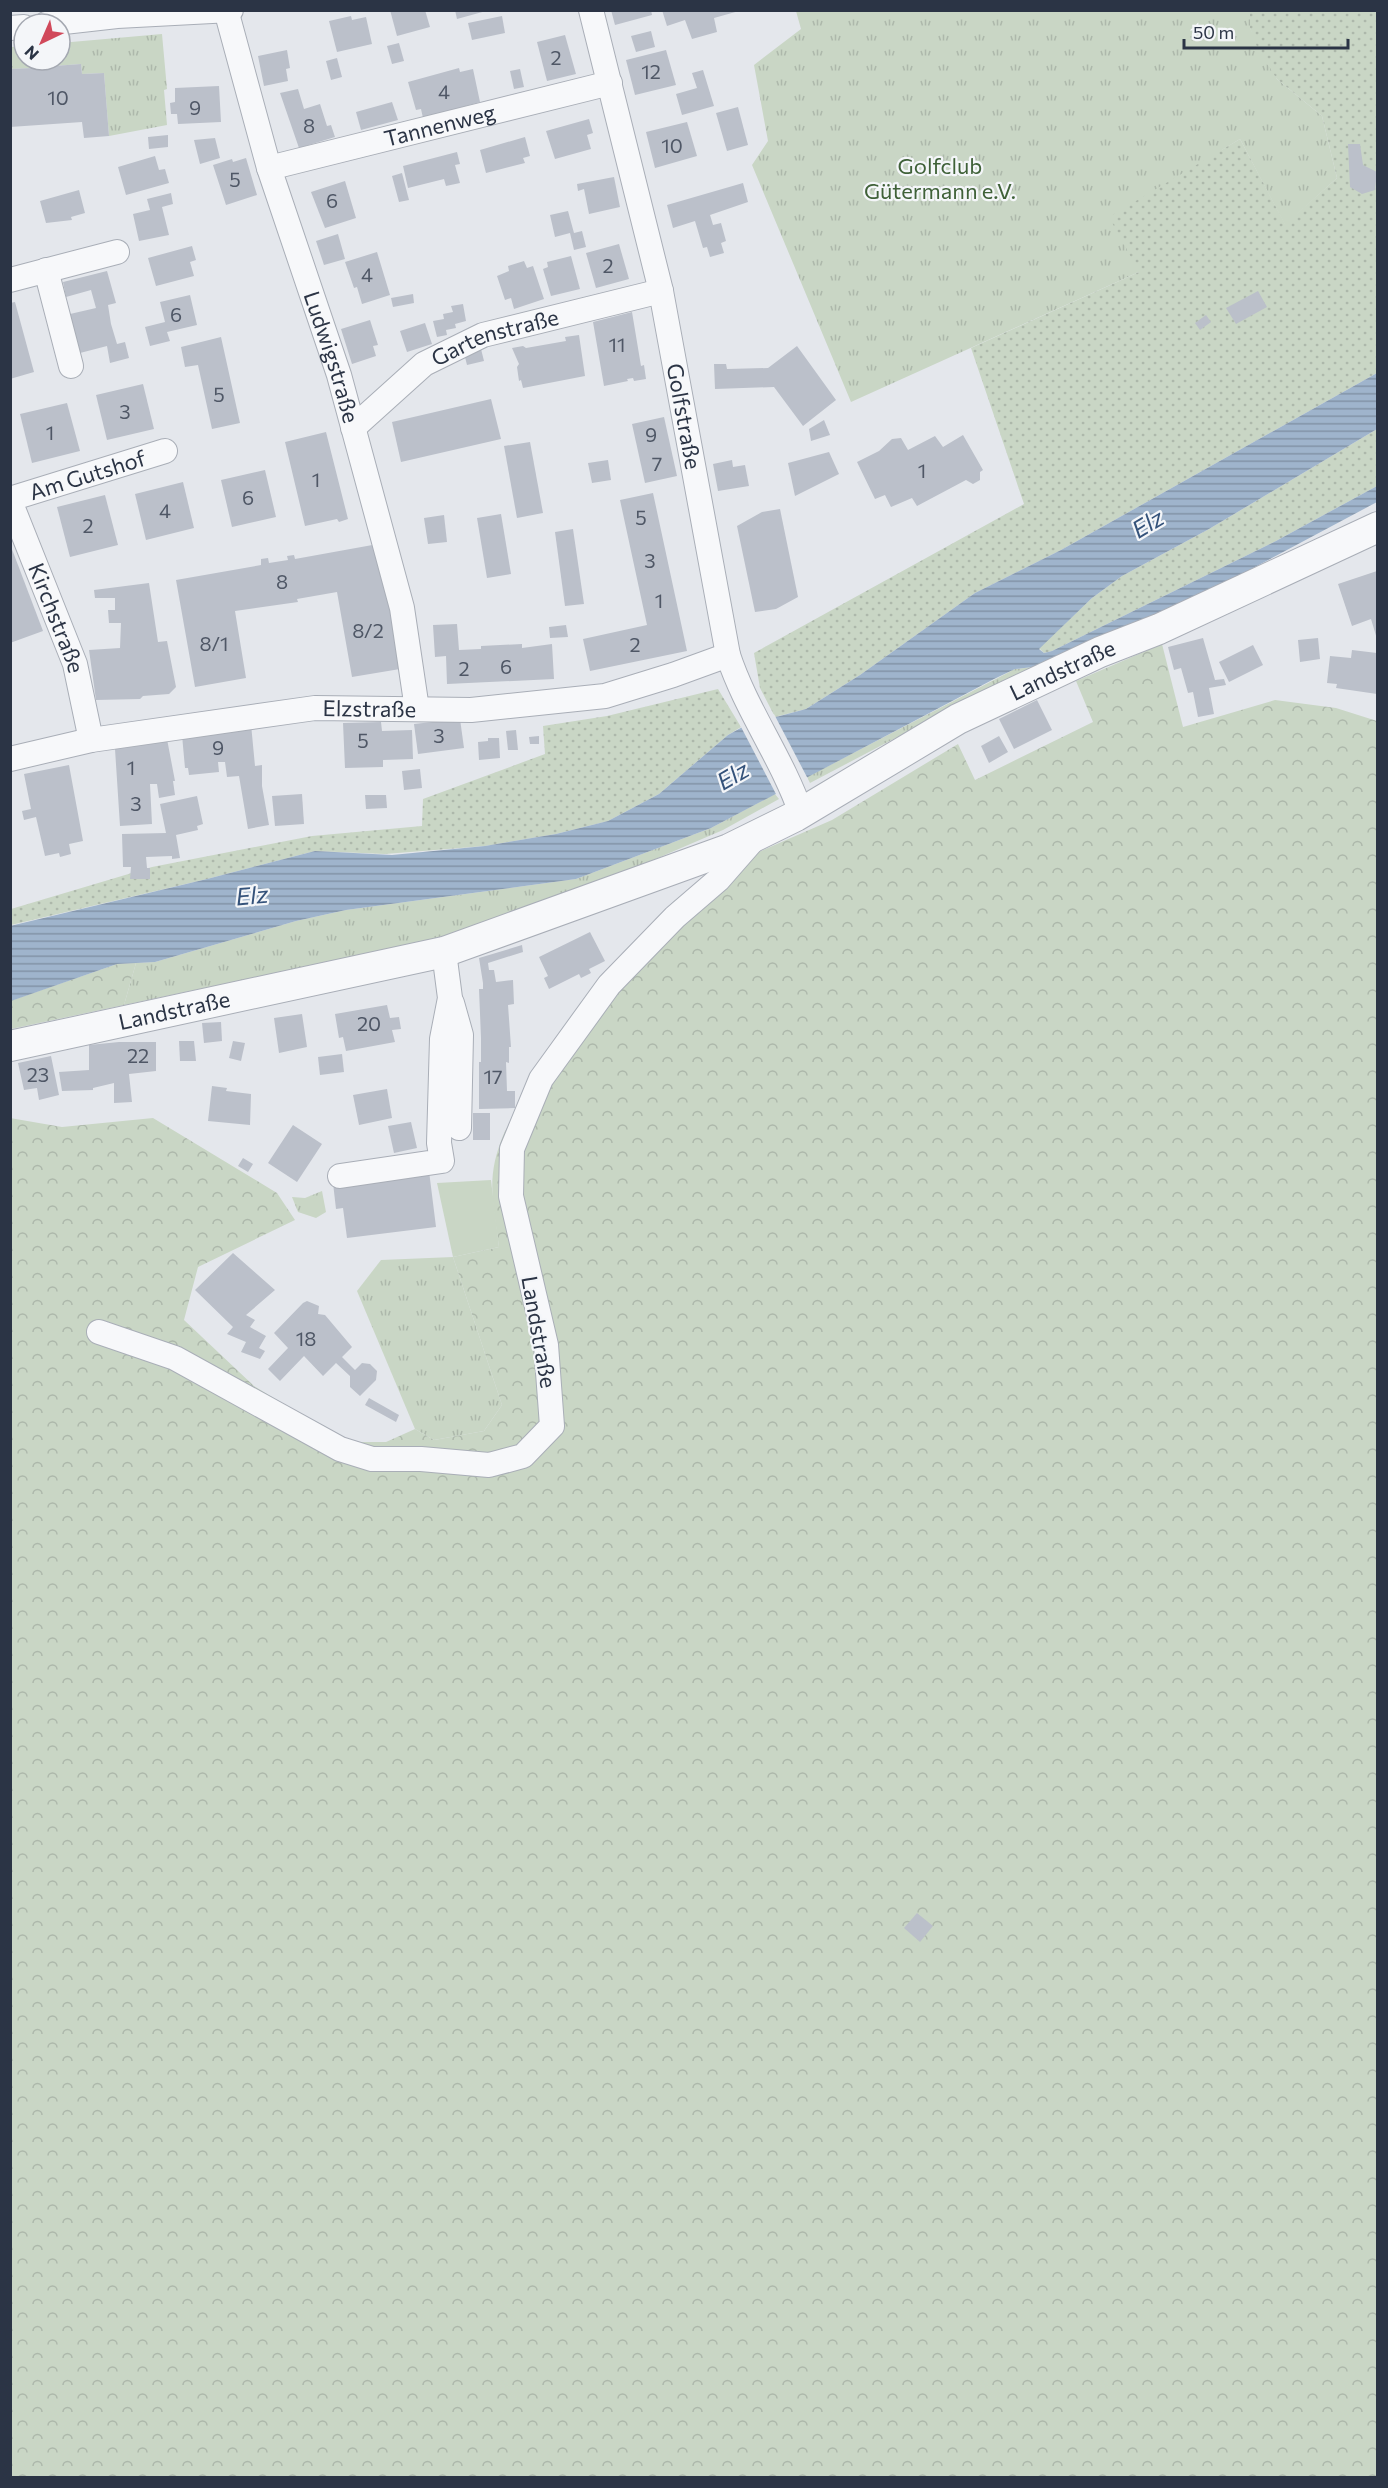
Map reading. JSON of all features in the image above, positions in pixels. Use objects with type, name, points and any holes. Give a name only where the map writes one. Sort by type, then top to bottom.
[{"type":"street","name":"Golfstraße","points":[[591,10],[661,291],[728,655],[743,696],[797,802]]},
{"type":"street","points":[[72,21],[117,16],[228,11]]},
{"type":"street","name":"Ludwigstraße","points":[[228,11],[269,168],[339,375],[402,608],[417,709]]},
{"type":"street","name":"Tannenweg","points":[[269,168],[610,83]]},
{"type":"street","points":[[10,280],[117,252]]},
{"type":"street","points":[[46,270],[71,366]]},
{"type":"street","name":"Gartenstraße","points":[[353,428],[424,364],[483,335],[661,291]]},
{"type":"street","name":"Am Gutshof","points":[[10,500],[165,451]]},
{"type":"street","name":"Kirchstraße","points":[[10,500],[75,664],[91,740]]},
{"type":"street","name":"Landstraße","points":[[99,1332],[175,1358],[340,1449],[372,1459],[421,1459],[489,1465],[523,1456],[552,1426],[546,1345],[511,1196],[512,1149],[541,1079],[609,985],[675,917],[718,880],[758,834],[797,802],[958,719],[1100,652],[1159,629],[1377,527]]},
{"type":"street","name":"Elzstraße","points":[[10,759],[91,740],[315,708],[471,710],[605,696],[728,655]]},
{"type":"street","name":"Landstraße","points":[[10,1046],[444,952],[707,857],[758,834]]},
{"type":"street","points":[[444,952],[450,998],[461,1035],[459,1128]]},
{"type":"street","points":[[340,1176],[442,1161],[439,1143],[442,1039],[450,998]]},
{"type":"green space","name":"Golfclub Gütermann e.V.","points":[[1250,10],[1250,28],[1277,79],[1322,116],[1337,178],[1285,225],[1240,139],[1222,150],[1139,272],[851,402],[752,165],[768,141],[754,65],[801,29],[796,11]]},
{"type":"green space","points":[[1250,11],[1377,11],[1377,373],[1061,550],[975,593],[860,675],[806,709],[775,717],[760,688],[754,653],[1024,504],[971,348],[1139,272],[1109,217],[1240,139],[1285,224],[1337,178],[1322,116],[1277,79],[1259,52],[1250,28]]},
{"type":"green space","points":[[162,34],[167,89],[164,90],[167,125],[109,136],[104,73],[82,74],[81,64],[72,65],[72,42]]},
{"type":"green space","points":[[1377,429],[1377,486],[1276,541],[1052,651],[1044,653],[1039,648],[1092,598],[1122,576],[1209,529]]},
{"type":"green space","points":[[1162,644],[1183,727],[1275,700],[1336,708],[1377,721],[1377,2477],[11,2477],[10,1118],[62,1127],[153,1118],[277,1193],[295,1220],[198,1267],[184,1320],[254,1386],[346,1442],[386,1442],[415,1429],[434,1440],[484,1431],[502,1405],[453,1257],[499,1247],[492,1189],[495,1162],[505,1131],[627,958],[674,901],[745,858],[832,820],[958,744],[975,780],[1093,722],[1076,681]]},
{"type":"green space","points":[[1041,666],[943,713],[810,783],[807,777],[1015,669]]},
{"type":"green space","points":[[718,689],[741,727],[728,735],[659,794],[608,821],[556,834],[485,846],[385,854],[315,851],[11,925],[11,909],[152,867],[312,836],[422,826],[423,799],[545,754],[543,726],[607,716]]},
{"type":"green space","points":[[775,794],[779,799],[723,830],[560,900],[508,918],[421,942],[124,1005],[136,963],[155,962],[296,921],[346,910],[576,879],[711,828]]},
{"type":"green space","points":[[136,963],[124,1005],[11,1029],[10,1001],[117,964]]},
{"type":"green space","points":[[491,1180],[499,1247],[453,1257],[437,1183]]},
{"type":"green space","points":[[322,1191],[326,1212],[316,1218],[298,1212],[292,1197],[305,1198]]},
{"type":"green space","points":[[453,1257],[502,1405],[484,1431],[434,1440],[415,1429],[357,1291],[381,1260]]},
{"type":"water","name":"Elz","points":[[1377,373],[1377,429],[1209,529],[1122,576],[1092,598],[1039,649],[1044,653],[1052,651],[1276,541],[1377,486],[1377,502],[1163,616],[1041,666],[1015,669],[994,679],[711,828],[576,879],[346,910],[296,921],[155,962],[117,964],[11,1001],[10,926],[315,851],[392,855],[485,846],[556,834],[608,821],[659,794],[728,735],[746,725],[806,709],[860,675],[975,593],[1061,550]]},
{"type":"pier","points":[[774,714],[808,779],[777,796],[740,725]]},
{"type":"building","points":[[390,10],[425,10],[430,27],[397,36]]},
{"type":"building","points":[[455,10],[486,10],[486,11],[457,19]]},
{"type":"building","points":[[611,10],[651,10],[652,15],[615,25]]},
{"type":"building","points":[[662,10],[739,11],[714,18],[717,32],[692,39],[685,20],[667,26]]},
{"type":"building","points":[[351,16],[352,20],[366,17],[372,44],[337,52],[329,21]]},
{"type":"building","points":[[502,16],[505,33],[472,40],[468,23]]},
{"type":"building","points":[[651,31],[655,47],[636,52],[631,36]]},
{"type":"building","points":[[565,35],[576,74],[547,81],[537,42]]},
{"type":"building","points":[[399,43],[404,61],[392,64],[387,46]]},
{"type":"building","points":[[287,50],[290,68],[286,69],[288,81],[264,86],[258,56]]},
{"type":"building","points":[[666,50],[676,85],[635,95],[626,60]]},
{"type":"building","points":[[337,58],[342,77],[331,80],[326,61]]},
{"type":"building","points":[[81,64],[82,74],[104,73],[109,136],[84,138],[82,122],[10,127],[10,69],[12,72],[72,72],[72,65]]},
{"type":"building","points":[[459,68],[460,72],[473,69],[480,102],[423,118],[421,109],[416,110],[408,82]]},
{"type":"building","points":[[520,69],[524,87],[514,89],[510,71]]},
{"type":"building","points":[[703,70],[714,106],[682,115],[676,94],[697,88],[692,73]]},
{"type":"building","points":[[219,86],[221,122],[178,124],[177,114],[171,114],[170,103],[175,102],[175,88]]},
{"type":"building","points":[[298,89],[304,109],[320,104],[327,126],[331,125],[335,137],[299,148],[280,93]]},
{"type":"building","points":[[392,102],[398,120],[361,130],[356,112]]},
{"type":"building","points":[[738,107],[748,145],[727,151],[716,113]]},
{"type":"building","points":[[589,119],[593,133],[587,135],[591,149],[555,159],[546,131]]},
{"type":"building","points":[[687,122],[697,156],[655,168],[646,132]]},
{"type":"building","points":[[168,135],[168,147],[149,149],[148,137]]},
{"type":"building","points":[[525,137],[530,156],[523,158],[525,163],[486,173],[480,150]]},
{"type":"building","points":[[215,138],[220,158],[200,164],[194,140]]},
{"type":"building","points":[[1348,144],[1360,144],[1363,165],[1377,172],[1375,190],[1362,194],[1350,187]]},
{"type":"building","points":[[457,152],[460,164],[455,165],[460,183],[446,186],[444,179],[408,188],[403,166]]},
{"type":"building","points":[[155,156],[159,170],[165,169],[169,183],[126,195],[118,167]]},
{"type":"building","points":[[246,158],[257,195],[226,205],[213,165],[232,159],[233,162]]},
{"type":"building","points":[[402,173],[409,200],[399,202],[392,176]]},
{"type":"building","points":[[614,177],[620,207],[589,214],[584,189],[578,191],[577,184]]},
{"type":"building","points":[[345,181],[356,218],[325,228],[311,192]]},
{"type":"building","points":[[743,183],[748,202],[710,215],[713,225],[721,223],[726,241],[721,243],[724,253],[710,257],[707,247],[703,248],[695,221],[673,228],[667,205]]},
{"type":"building","points":[[79,190],[85,213],[71,217],[72,220],[46,223],[40,201]]},
{"type":"building","points":[[171,193],[173,204],[162,207],[169,235],[139,241],[133,214],[150,210],[147,199]]},
{"type":"building","points":[[568,211],[574,233],[582,231],[586,247],[574,250],[570,233],[555,237],[550,215]]},
{"type":"building","points":[[338,234],[345,259],[324,265],[316,241]]},
{"type":"building","points":[[619,244],[629,279],[596,288],[586,253]]},
{"type":"building","points":[[192,246],[196,260],[190,262],[194,276],[156,286],[148,258]]},
{"type":"building","points":[[377,252],[390,295],[362,304],[345,262]]},
{"type":"building","points":[[571,256],[580,289],[551,296],[543,269],[548,267],[547,262]]},
{"type":"building","points":[[524,261],[527,268],[533,266],[544,299],[514,309],[511,298],[505,300],[497,276],[509,271],[508,266]]},
{"type":"building","points":[[107,271],[116,303],[108,305],[111,324],[117,344],[125,342],[129,358],[110,363],[107,346],[80,353],[70,314],[96,308],[91,290],[66,297],[63,282]]},
{"type":"building","points":[[1258,291],[1267,307],[1236,324],[1226,308]]},
{"type":"building","points":[[413,294],[414,303],[393,307],[391,298]]},
{"type":"building","points":[[190,295],[197,325],[167,332],[170,341],[150,346],[145,327],[165,322],[160,302]]},
{"type":"building","points":[[15,302],[34,372],[10,379],[10,303]]},
{"type":"building","points":[[463,304],[466,321],[455,324],[456,328],[446,330],[447,335],[437,337],[433,321],[444,319],[443,314],[453,312],[451,306]]},
{"type":"building","points":[[632,312],[641,366],[644,365],[646,379],[634,381],[633,378],[627,379],[628,381],[604,386],[593,322]]},
{"type":"building","points":[[1206,315],[1211,322],[1200,330],[1195,323]]},
{"type":"building","points":[[370,320],[378,345],[373,346],[376,356],[352,364],[341,329]]},
{"type":"building","points":[[425,323],[432,344],[407,352],[400,331]]},
{"type":"building","points":[[579,335],[585,376],[523,388],[521,380],[519,381],[517,367],[519,364],[512,348],[566,341],[565,337]]},
{"type":"building","points":[[221,337],[240,423],[212,429],[198,365],[185,367],[181,347]]},
{"type":"building","points":[[480,345],[484,361],[467,365],[463,349]]},
{"type":"building","points":[[797,346],[836,400],[803,426],[774,387],[715,389],[714,364],[726,364],[727,369],[768,368]]},
{"type":"building","points":[[143,384],[154,429],[107,440],[96,395]]},
{"type":"building","points":[[491,399],[501,439],[401,462],[392,422]]},
{"type":"building","points":[[67,403],[80,451],[32,463],[20,414]]},
{"type":"building","points":[[664,417],[677,476],[645,483],[632,424]]},
{"type":"building","points":[[824,420],[830,435],[811,441],[809,429]]},
{"type":"building","points":[[326,432],[348,519],[305,526],[285,442]]},
{"type":"building","points":[[963,435],[983,470],[980,472],[980,480],[973,484],[966,480],[917,506],[912,498],[891,507],[885,495],[875,499],[857,462],[879,451],[892,439],[901,438],[908,450],[935,436],[943,447]]},
{"type":"building","points":[[530,442],[543,513],[517,518],[504,446]]},
{"type":"building","points":[[829,452],[839,474],[795,496],[788,463]]},
{"type":"building","points":[[608,460],[611,480],[592,483],[588,463]]},
{"type":"building","points":[[732,460],[733,467],[745,465],[749,486],[718,491],[713,464]]},
{"type":"building","points":[[265,470],[276,517],[232,527],[221,480]]},
{"type":"building","points":[[183,482],[194,528],[146,540],[135,494]]},
{"type":"building","points":[[653,493],[687,651],[590,671],[583,639],[647,625],[620,500]]},
{"type":"building","points":[[105,495],[118,545],[70,557],[57,507]]},
{"type":"building","points":[[780,509],[798,597],[776,609],[755,612],[737,526],[762,512]]},
{"type":"building","points":[[501,514],[511,574],[487,578],[477,518]]},
{"type":"building","points":[[444,515],[447,542],[428,544],[424,518]]},
{"type":"building","points":[[573,529],[584,604],[565,606],[555,532]]},
{"type":"building","points":[[10,544],[43,631],[10,643]]},
{"type":"building","points":[[378,544],[400,669],[352,677],[337,592],[297,599],[298,602],[235,611],[246,678],[195,687],[176,580],[261,565],[261,559],[268,558],[269,563],[288,560],[287,556],[294,555],[295,559]]},
{"type":"building","points":[[1377,571],[1377,639],[1371,619],[1352,626],[1338,584]]},
{"type":"building","points":[[149,583],[158,642],[167,641],[176,687],[169,694],[143,696],[140,699],[96,700],[89,650],[120,648],[121,623],[109,623],[108,610],[115,610],[115,598],[95,598],[94,590]]},
{"type":"building","points":[[457,624],[459,650],[481,649],[481,646],[522,644],[522,648],[552,644],[554,679],[447,684],[446,656],[435,657],[433,625]]},
{"type":"building","points":[[566,625],[568,637],[550,638],[549,627]]},
{"type":"building","points":[[1203,638],[1215,680],[1224,679],[1226,685],[1209,688],[1214,714],[1198,717],[1193,692],[1188,693],[1181,668],[1174,670],[1168,647]]},
{"type":"building","points":[[1318,638],[1320,659],[1300,662],[1298,640]]},
{"type":"building","points":[[1253,645],[1263,665],[1229,682],[1219,662]]},
{"type":"building","points":[[1352,650],[1377,653],[1377,694],[1336,688],[1337,684],[1327,683],[1330,656],[1351,658]]},
{"type":"building","points":[[1037,700],[1052,730],[1014,749],[999,719]]},
{"type":"building","points":[[460,719],[464,748],[418,754],[414,724]]},
{"type":"building","points":[[381,722],[382,731],[412,730],[413,759],[383,760],[383,767],[345,768],[343,723]]},
{"type":"building","points":[[251,724],[255,766],[262,765],[262,786],[269,825],[248,829],[239,776],[227,777],[225,762],[218,762],[219,772],[189,775],[188,768],[185,768],[182,735]]},
{"type":"building","points":[[516,730],[518,750],[508,750],[506,731]]},
{"type":"building","points":[[539,736],[539,744],[530,744],[529,737]]},
{"type":"building","points":[[999,736],[1008,752],[989,763],[981,746]]},
{"type":"building","points":[[488,738],[499,738],[500,758],[479,760],[478,742],[488,741]]},
{"type":"building","points":[[167,739],[175,781],[173,781],[175,795],[159,798],[157,784],[150,784],[152,824],[120,826],[115,749]]},
{"type":"building","points":[[69,765],[83,841],[69,844],[71,854],[60,857],[59,853],[45,856],[36,817],[24,820],[22,811],[31,809],[24,774]]},
{"type":"building","points":[[420,769],[422,788],[404,790],[402,771]]},
{"type":"building","points":[[302,794],[304,824],[275,826],[272,796]]},
{"type":"building","points":[[365,795],[386,795],[387,808],[366,809]]},
{"type":"building","points":[[197,796],[203,824],[197,826],[198,830],[176,835],[180,858],[146,857],[147,868],[150,868],[150,879],[130,879],[131,867],[123,867],[122,834],[166,833],[160,804]]},
{"type":"building","points":[[590,932],[605,961],[589,969],[591,973],[581,978],[579,974],[549,989],[544,978],[548,976],[539,957]]},
{"type":"building","points":[[522,945],[523,952],[488,963],[489,970],[494,970],[496,982],[513,980],[514,1004],[508,1005],[511,1047],[509,1047],[509,1063],[506,1062],[507,1091],[515,1091],[515,1108],[479,1109],[481,1038],[479,989],[483,989],[483,983],[479,958]]},
{"type":"building","points":[[387,1005],[390,1018],[399,1017],[401,1029],[392,1030],[395,1042],[346,1051],[343,1037],[339,1038],[335,1014]]},
{"type":"building","points":[[302,1014],[307,1047],[279,1053],[274,1018]]},
{"type":"building","points":[[221,1022],[222,1041],[204,1043],[202,1023]]},
{"type":"building","points":[[179,1041],[194,1041],[196,1061],[180,1061]]},
{"type":"building","points":[[233,1041],[245,1043],[241,1061],[229,1058]]},
{"type":"building","points":[[156,1042],[156,1071],[129,1074],[132,1102],[114,1103],[114,1083],[93,1088],[93,1090],[62,1091],[59,1072],[89,1070],[89,1045]]},
{"type":"building","points":[[342,1054],[344,1072],[320,1075],[318,1057]]},
{"type":"building","points":[[51,1056],[59,1095],[39,1100],[37,1088],[24,1090],[18,1063]]},
{"type":"building","points":[[212,1086],[227,1088],[226,1091],[251,1094],[250,1125],[208,1121]]},
{"type":"building","points":[[387,1089],[392,1118],[359,1125],[353,1095]]},
{"type":"building","points":[[473,1113],[490,1113],[490,1140],[473,1140]]},
{"type":"building","points":[[411,1122],[417,1148],[394,1153],[388,1126]]},
{"type":"building","points":[[293,1125],[322,1144],[297,1182],[268,1163]]},
{"type":"building","points":[[243,1158],[253,1164],[248,1172],[238,1166]]},
{"type":"building","points":[[429,1171],[436,1227],[347,1238],[343,1208],[336,1209],[333,1183]]},
{"type":"building","points":[[233,1253],[275,1290],[246,1315],[255,1320],[250,1327],[266,1336],[259,1348],[265,1351],[260,1359],[241,1352],[246,1342],[227,1334],[233,1327],[195,1290]]},
{"type":"building","points":[[307,1301],[319,1306],[318,1314],[325,1315],[352,1347],[342,1357],[355,1370],[362,1363],[370,1364],[377,1371],[376,1380],[360,1396],[350,1387],[350,1376],[336,1363],[323,1376],[304,1356],[280,1381],[268,1369],[288,1348],[274,1333]]},
{"type":"building","points":[[369,1398],[399,1415],[396,1422],[365,1405]]},
{"type":"building","points":[[917,1913],[933,1926],[920,1942],[904,1928]]}]
